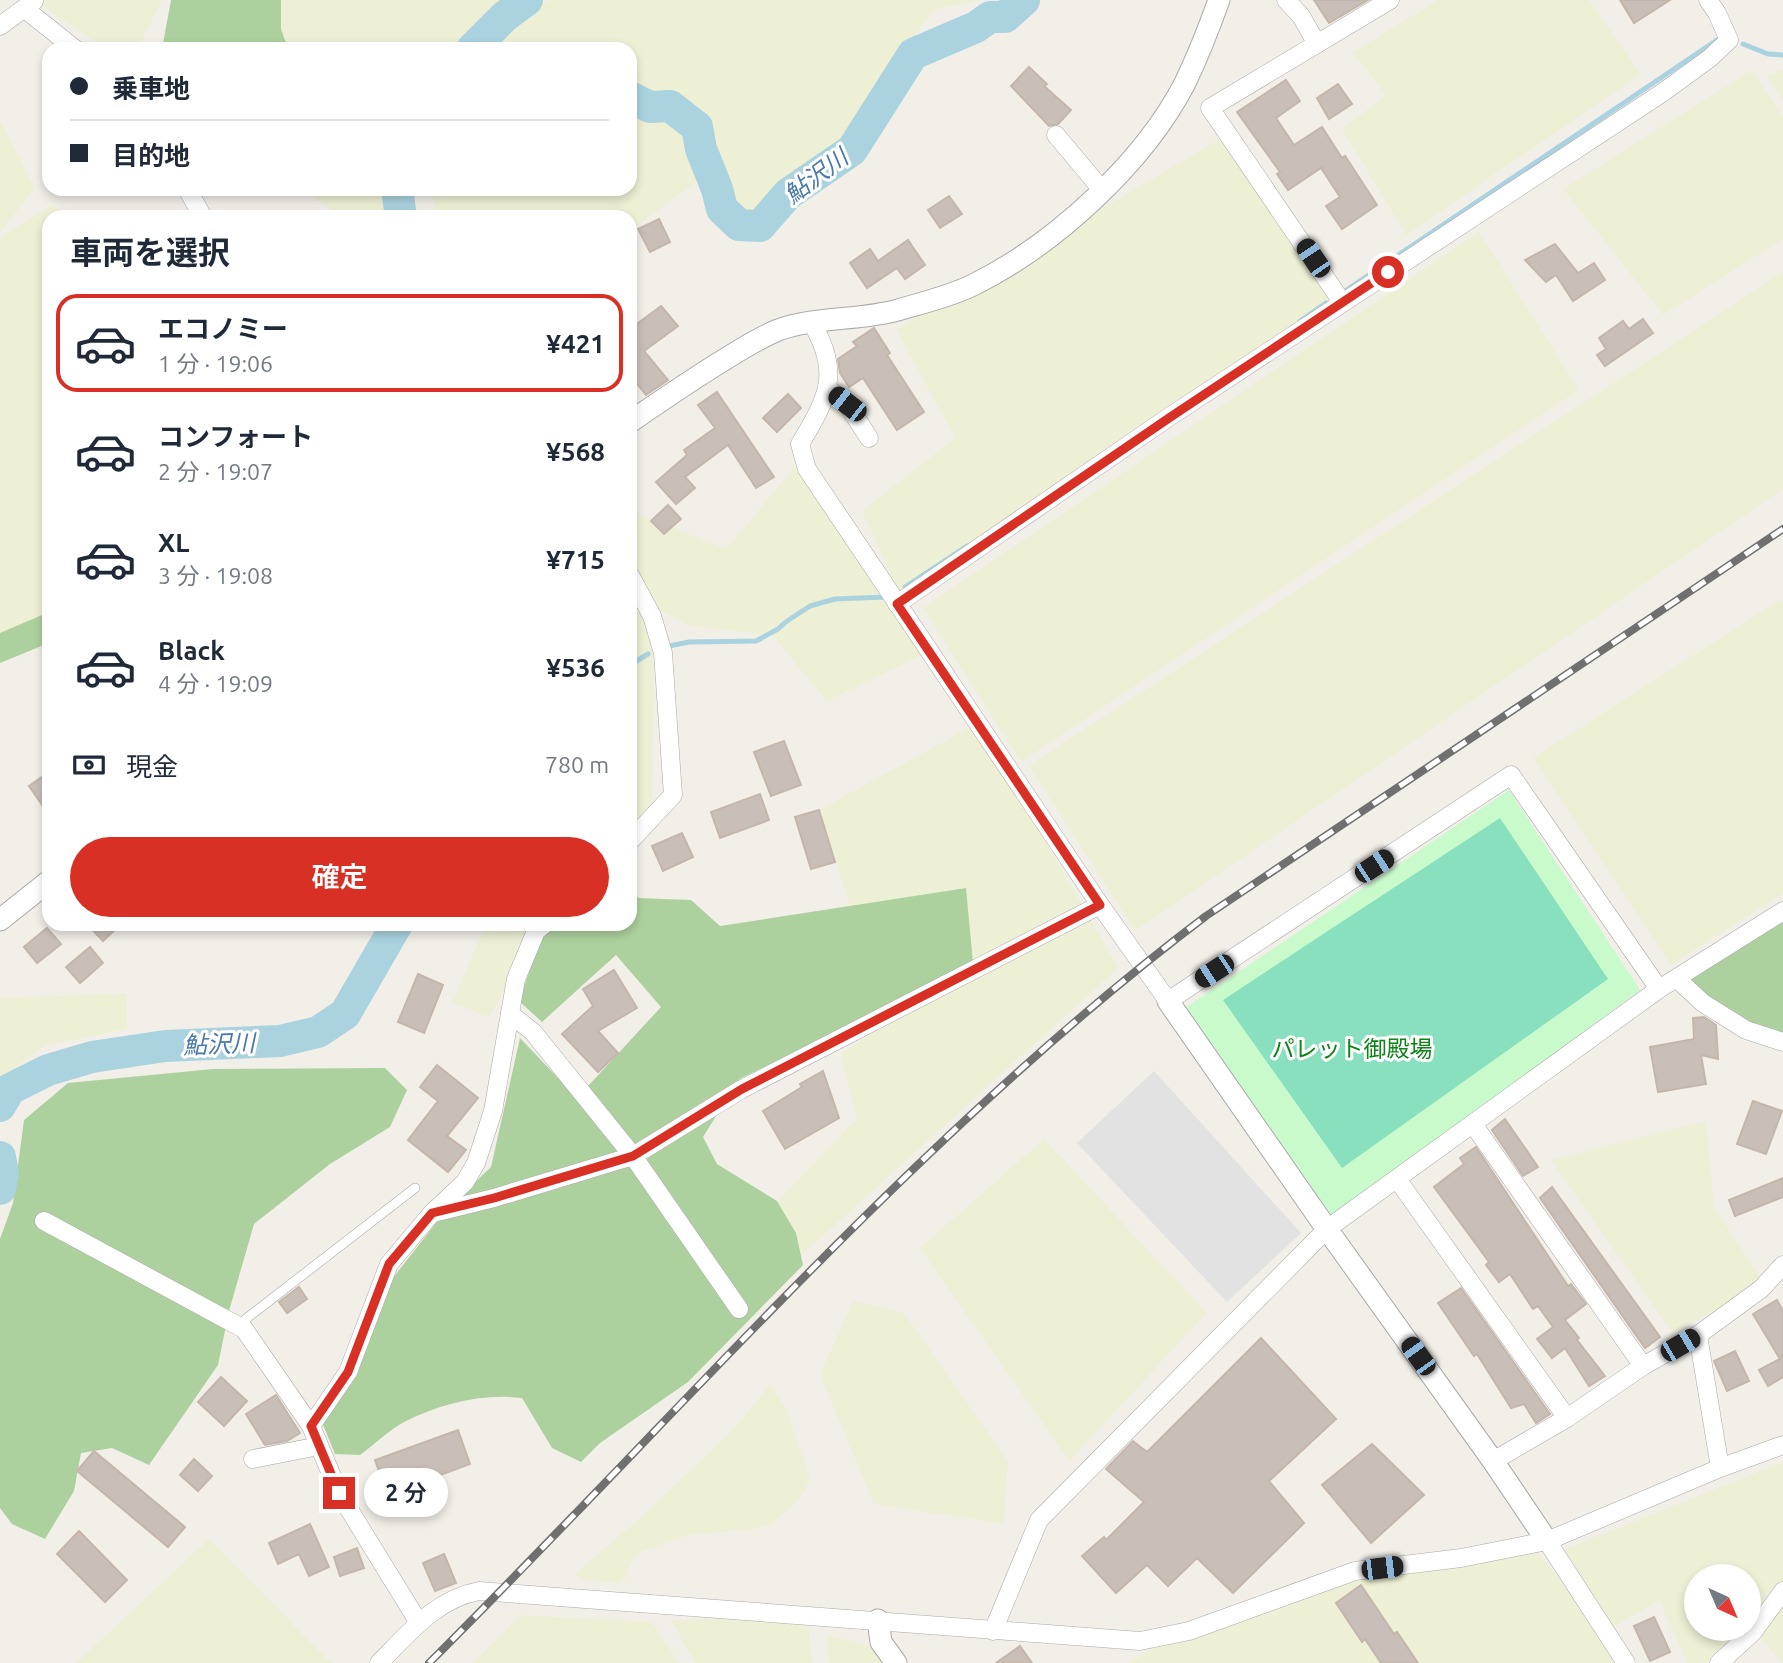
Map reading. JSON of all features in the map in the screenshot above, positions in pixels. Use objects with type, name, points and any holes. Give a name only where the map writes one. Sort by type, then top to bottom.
[{"type":"street","points":[[637,417],[684,384],[779,330],[896,310],[972,285],[1040,246],[1102,190],[1149,139],[1184,85],[1219,0]]},
{"type":"street","points":[[1286,0],[1301,16],[1317,44]]},
{"type":"street","points":[[1342,302],[1210,108],[1390,0]]},
{"type":"street","points":[[897,604],[1157,425],[1651,100],[1710,58],[1729,40],[1708,0]]},
{"type":"street","points":[[0,26],[27,2],[30,13],[66,42]]},
{"type":"street","points":[[1056,135],[1102,190]]},
{"type":"street","points":[[812,323],[830,375],[822,408],[800,444],[807,468],[1100,905],[1493,1461],[1626,1663]]},
{"type":"street","points":[[827,388],[847,404],[869,438]]},
{"type":"street","points":[[637,588],[652,616],[663,653],[673,795],[637,834]]},
{"type":"street","points":[[1168,1001],[1511,775],[1659,989]]},
{"type":"street","points":[[0,920],[42,887]]},
{"type":"street","points":[[432,1213],[494,1198],[633,1156],[742,1089],[1100,905]]},
{"type":"street","points":[[993,1631],[1039,1520],[1327,1229],[1659,989],[1783,911]]},
{"type":"street","points":[[311,1426],[348,1372],[389,1264],[432,1213],[464,1182],[476,1163],[493,1111],[516,979],[536,931]]},
{"type":"street","points":[[1677,979],[1703,1003],[1746,1030],[1783,1042]]},
{"type":"street","points":[[510,1014],[533,1032],[633,1156],[739,1309]]},
{"type":"street","points":[[1473,1124],[1643,1366]]},
{"type":"street","points":[[1397,1179],[1567,1418]]},
{"type":"street","points":[[44,1221],[244,1329],[311,1426],[339,1493],[419,1623]]},
{"type":"street","points":[[1493,1461],[1567,1418],[1643,1366],[1698,1335],[1761,1289],[1783,1265]]},
{"type":"street","points":[[1698,1335],[1720,1468]]},
{"type":"street","points":[[379,1663],[440,1606],[460,1595],[479,1591],[1140,1641],[1189,1631],[1355,1571],[1461,1558],[1547,1542],[1720,1468],[1783,1445]]},
{"type":"street","points":[[253,1459],[319,1446]]},
{"type":"street","points":[[1719,1663],[1753,1632],[1783,1591]]},
{"type":"street","points":[[878,1620],[881,1642],[897,1663]]},
{"type":"lane","points":[[237,1325],[415,1188]]},
{"type":"green space","points":[[34,0],[162,0],[141,42],[95,42]]},
{"type":"green space","points":[[171,0],[281,0],[281,29],[286,42],[163,42]]},
{"type":"green space","points":[[281,0],[505,0],[460,42],[286,42],[281,29]]},
{"type":"green space","points":[[549,0],[979,0],[934,10],[910,42],[849,138],[759,210],[742,217],[727,201],[706,128],[688,107],[637,88],[637,42],[485,42]]},
{"type":"green space","points":[[1438,0],[1589,0],[1641,74],[1406,235],[1342,129],[1386,95],[1353,52]]},
{"type":"green space","points":[[1752,70],[1783,117],[1783,239],[1663,315],[1563,189]]},
{"type":"green space","points":[[1783,70],[1783,100],[1766,75]]},
{"type":"green space","points":[[637,117],[679,127],[704,177],[637,225],[637,210],[435,210],[432,196],[637,196]]},
{"type":"green space","points":[[0,120],[35,188],[0,232]]},
{"type":"green space","points":[[1222,138],[1335,301],[899,593],[862,511],[955,438],[896,329]]},
{"type":"green space","points":[[314,196],[396,196],[399,210],[333,210]]},
{"type":"green space","points":[[53,204],[58,210],[43,210]]},
{"type":"green space","points":[[42,211],[42,615],[0,633],[0,240],[3,235]]},
{"type":"green space","points":[[1479,232],[1579,390],[1021,762],[923,608]]},
{"type":"green space","points":[[1783,272],[1783,489],[1135,931],[1029,766]]},
{"type":"green space","points":[[795,467],[922,655],[827,701],[773,636],[690,626],[655,608],[652,809],[637,824],[637,514],[726,549]]},
{"type":"green space","points":[[1781,599],[1783,893],[1671,965],[1533,758]]},
{"type":"green space","points":[[42,615],[42,646],[0,663],[0,633]]},
{"type":"green space","points":[[978,723],[1118,968],[801,1256],[777,1201],[857,1119],[840,1054],[969,972],[966,888],[850,906],[819,810]]},
{"type":"green space","name":"パレット御殿場","points":[[1509,790],[1640,990],[1324,1225],[1173,1016]]},
{"type":"green space","name":"パレット御殿場","points":[[1500,818],[1608,979],[1342,1168],[1223,1000]]},
{"type":"green space","points":[[966,888],[973,963],[739,1079],[703,1137],[717,1164],[777,1201],[796,1233],[803,1265],[688,1382],[600,1443],[581,1462],[552,1448],[522,1398],[507,1397],[462,1401],[432,1410],[398,1425],[360,1455],[335,1454],[323,1425],[352,1349],[389,1283],[447,1209],[491,1167],[520,1038],[577,1098],[661,1007],[616,955],[542,1022],[519,1001],[544,931],[637,931],[637,896],[691,900],[720,926]]},
{"type":"green space","points":[[1783,911],[1783,1040],[1728,1019],[1677,979]]},
{"type":"green space","points":[[483,931],[539,931],[489,1017],[452,1003]]},
{"type":"green space","points":[[127,993],[127,1029],[45,1046],[0,1078],[0,998]]},
{"type":"green space","points":[[385,1068],[407,1090],[390,1127],[330,1164],[254,1224],[229,1311],[218,1365],[149,1465],[112,1448],[81,1453],[74,1491],[45,1539],[12,1524],[0,1508],[0,1239],[13,1203],[24,1120],[68,1083],[213,1069]]},
{"type":"green space","points":[[1706,1121],[1714,1207],[1766,1286],[1672,1332],[1551,1160]]},
{"type":"green space","points":[[1044,1139],[1207,1313],[1069,1461],[920,1248]]},
{"type":"green space","points":[[853,1301],[904,1313],[1008,1461],[1004,1524],[874,1504],[820,1375]]},
{"type":"green space","points":[[770,1385],[786,1408],[810,1479],[799,1500],[770,1525],[689,1535],[642,1551],[631,1562],[625,1579],[619,1583],[583,1579],[574,1574],[637,1521],[735,1428]]},
{"type":"green space","points":[[1783,1462],[1783,1584],[1761,1620],[1761,1564],[1684,1564],[1684,1642],[1740,1642],[1718,1663],[1687,1663],[1659,1600],[1610,1629],[1563,1550]]},
{"type":"green space","points":[[209,1539],[331,1663],[76,1663]]},
{"type":"green space","points":[[1536,1550],[1625,1663],[1128,1663],[1223,1610],[1344,1565]]},
{"type":"green space","points":[[1783,1598],[1783,1663],[1761,1638],[1761,1633]]},
{"type":"green space","points":[[520,1615],[652,1622],[679,1663],[473,1663]]},
{"type":"green space","points":[[807,1617],[812,1663],[695,1663],[671,1620]]},
{"type":"green space","points":[[827,1635],[870,1646],[884,1663],[829,1663]]},
{"type":"shaded area","points":[[1154,1071],[1301,1233],[1227,1302],[1077,1143]]},
{"type":"building","points":[[1314,0],[1368,0],[1329,23]]},
{"type":"building","points":[[1620,0],[1670,0],[1634,23]]},
{"type":"building","points":[[1029,67],[1047,84],[1044,86],[1071,110],[1058,124],[1049,126],[1011,86]]},
{"type":"building","points":[[1286,80],[1300,101],[1276,118],[1294,145],[1322,127],[1377,205],[1342,229],[1326,206],[1340,197],[1321,168],[1288,190],[1277,174],[1280,172],[1237,112]]},
{"type":"building","points":[[1338,84],[1352,104],[1329,119],[1317,98]]},
{"type":"building","points":[[949,196],[962,214],[940,228],[928,210]]},
{"type":"building","points":[[659,219],[670,242],[650,252],[638,229]]},
{"type":"building","points":[[908,240],[925,265],[905,279],[897,268],[867,288],[850,263],[870,249],[878,261]]},
{"type":"building","points":[[1555,244],[1578,273],[1594,263],[1605,280],[1573,301],[1556,275],[1546,282],[1525,260]]},
{"type":"building","points":[[661,306],[678,326],[644,351],[668,380],[646,395],[637,384],[637,324]]},
{"type":"building","points":[[1643,319],[1653,333],[1605,366],[1597,355],[1606,349],[1599,338],[1623,321],[1629,329]]},
{"type":"building","points":[[874,328],[890,353],[887,355],[924,412],[897,430],[863,378],[849,387],[840,373],[838,359],[857,346],[853,342]]},
{"type":"building","points":[[717,392],[774,477],[756,488],[728,445],[685,477],[695,488],[676,504],[656,482],[687,455],[684,450],[715,428],[698,405]]},
{"type":"building","points":[[788,394],[801,408],[777,432],[763,418]]},
{"type":"building","points":[[668,505],[681,519],[664,534],[651,521]]},
{"type":"building","points":[[784,741],[801,785],[771,796],[754,752]]},
{"type":"building","points":[[42,777],[42,805],[29,786]]},
{"type":"building","points":[[760,794],[769,820],[720,838],[711,812]]},
{"type":"building","points":[[819,810],[835,862],[811,869],[795,817]]},
{"type":"building","points":[[682,833],[693,857],[663,871],[652,846]]},
{"type":"building","points":[[43,931],[50,931],[61,944],[37,963],[24,947]]},
{"type":"building","points":[[94,931],[114,931],[103,941]]},
{"type":"building","points":[[90,947],[103,963],[80,983],[66,967]]},
{"type":"building","points":[[614,970],[637,1008],[598,1031],[618,1053],[598,1072],[562,1034],[593,1006],[583,989]]},
{"type":"building","points":[[418,974],[443,985],[424,1033],[398,1022]]},
{"type":"building","points":[[1704,1017],[1716,1025],[1718,1059],[1701,1055],[1706,1084],[1658,1092],[1650,1047],[1694,1039],[1693,1018]]},
{"type":"building","points":[[437,1065],[478,1098],[447,1136],[466,1150],[448,1172],[408,1140],[438,1101],[420,1087]]},
{"type":"building","points":[[823,1071],[839,1118],[785,1149],[763,1111]]},
{"type":"building","points":[[1753,1101],[1782,1111],[1766,1154],[1737,1144]]},
{"type":"building","points":[[1505,1119],[1538,1167],[1523,1176],[1492,1130]]},
{"type":"building","points":[[1476,1147],[1568,1286],[1571,1284],[1586,1304],[1565,1320],[1605,1376],[1589,1386],[1565,1348],[1552,1358],[1537,1339],[1553,1327],[1538,1306],[1533,1309],[1510,1274],[1499,1282],[1486,1265],[1489,1262],[1434,1187],[1464,1164],[1460,1158]]},
{"type":"building","points":[[1783,1178],[1783,1197],[1735,1216],[1729,1200]]},
{"type":"building","points":[[1552,1187],[1660,1337],[1645,1348],[1540,1198]]},
{"type":"building","points":[[299,1287],[307,1299],[287,1313],[279,1302]]},
{"type":"building","points":[[1461,1288],[1550,1414],[1536,1423],[1524,1404],[1511,1408],[1477,1354],[1474,1356],[1438,1303]]},
{"type":"building","points":[[1777,1300],[1783,1311],[1783,1377],[1768,1386],[1759,1370],[1780,1359],[1753,1314]]},
{"type":"building","points":[[1261,1338],[1336,1419],[1269,1481],[1304,1523],[1233,1593],[1197,1558],[1168,1586],[1147,1565],[1116,1593],[1082,1556],[1104,1537],[1106,1540],[1144,1502],[1106,1469],[1133,1441],[1147,1452]]},
{"type":"building","points":[[1735,1351],[1749,1381],[1727,1391],[1714,1361]]},
{"type":"building","points":[[221,1377],[247,1401],[224,1426],[198,1402]]},
{"type":"building","points":[[276,1395],[300,1433],[287,1441],[265,1445],[246,1414]]},
{"type":"building","points":[[458,1430],[470,1464],[427,1480],[422,1466],[382,1480],[375,1460]]},
{"type":"building","points":[[1372,1444],[1424,1495],[1371,1543],[1322,1485]]},
{"type":"building","points":[[94,1451],[185,1527],[168,1547],[77,1471]]},
{"type":"building","points":[[194,1459],[212,1476],[198,1491],[180,1475]]},
{"type":"building","points":[[310,1524],[329,1567],[309,1576],[299,1554],[278,1564],[269,1543]]},
{"type":"building","points":[[79,1531],[127,1580],[105,1602],[57,1554]]},
{"type":"building","points":[[357,1548],[364,1568],[340,1576],[334,1557]]},
{"type":"building","points":[[444,1554],[456,1583],[435,1591],[423,1563]]},
{"type":"building","points":[[1361,1585],[1394,1634],[1397,1632],[1418,1663],[1381,1663],[1365,1639],[1362,1642],[1336,1603]]},
{"type":"building","points":[[1654,1617],[1670,1652],[1650,1661],[1634,1626]]},
{"type":"building","points":[[1020,1646],[1032,1663],[996,1663]]},
{"type":"waterway","points":[[479,42],[504,17],[527,0]]},
{"type":"waterway","name":"鮎沢川","points":[[637,100],[650,107],[670,106],[697,127],[701,149],[722,209],[739,225],[760,226],[788,194],[852,150],[913,54],[976,27],[990,17],[1005,17],[1024,0]]},
{"type":"waterway","points":[[1345,291],[1717,40]]},
{"type":"waterway","points":[[1743,44],[1768,54],[1783,55]]},
{"type":"waterway","name":"鮎沢川","points":[[398,196],[400,210]]},
{"type":"waterway","points":[[1300,321],[1326,303]]},
{"type":"waterway","points":[[905,587],[967,546]]},
{"type":"waterway","points":[[669,646],[689,642],[756,641],[810,606],[835,599],[886,597]]},
{"type":"waterway","points":[[637,661],[648,654]]},
{"type":"waterway","name":"鮎沢川","points":[[0,1106],[10,1089],[48,1070],[92,1057],[165,1046],[280,1041],[318,1032],[345,1014],[393,931]]},
{"type":"waterway","name":"鮎沢川","points":[[0,1157],[3,1173],[0,1189]]},
{"type":"railway","points":[[429,1663],[805,1276],[901,1181],[999,1089],[1101,1000],[1206,916],[1783,529]]},
{"type":"route","points":[[339,1493],[311,1426],[348,1372],[389,1264],[432,1213],[494,1198],[633,1156],[742,1089],[1100,905],[897,604],[1388,272]]}]
